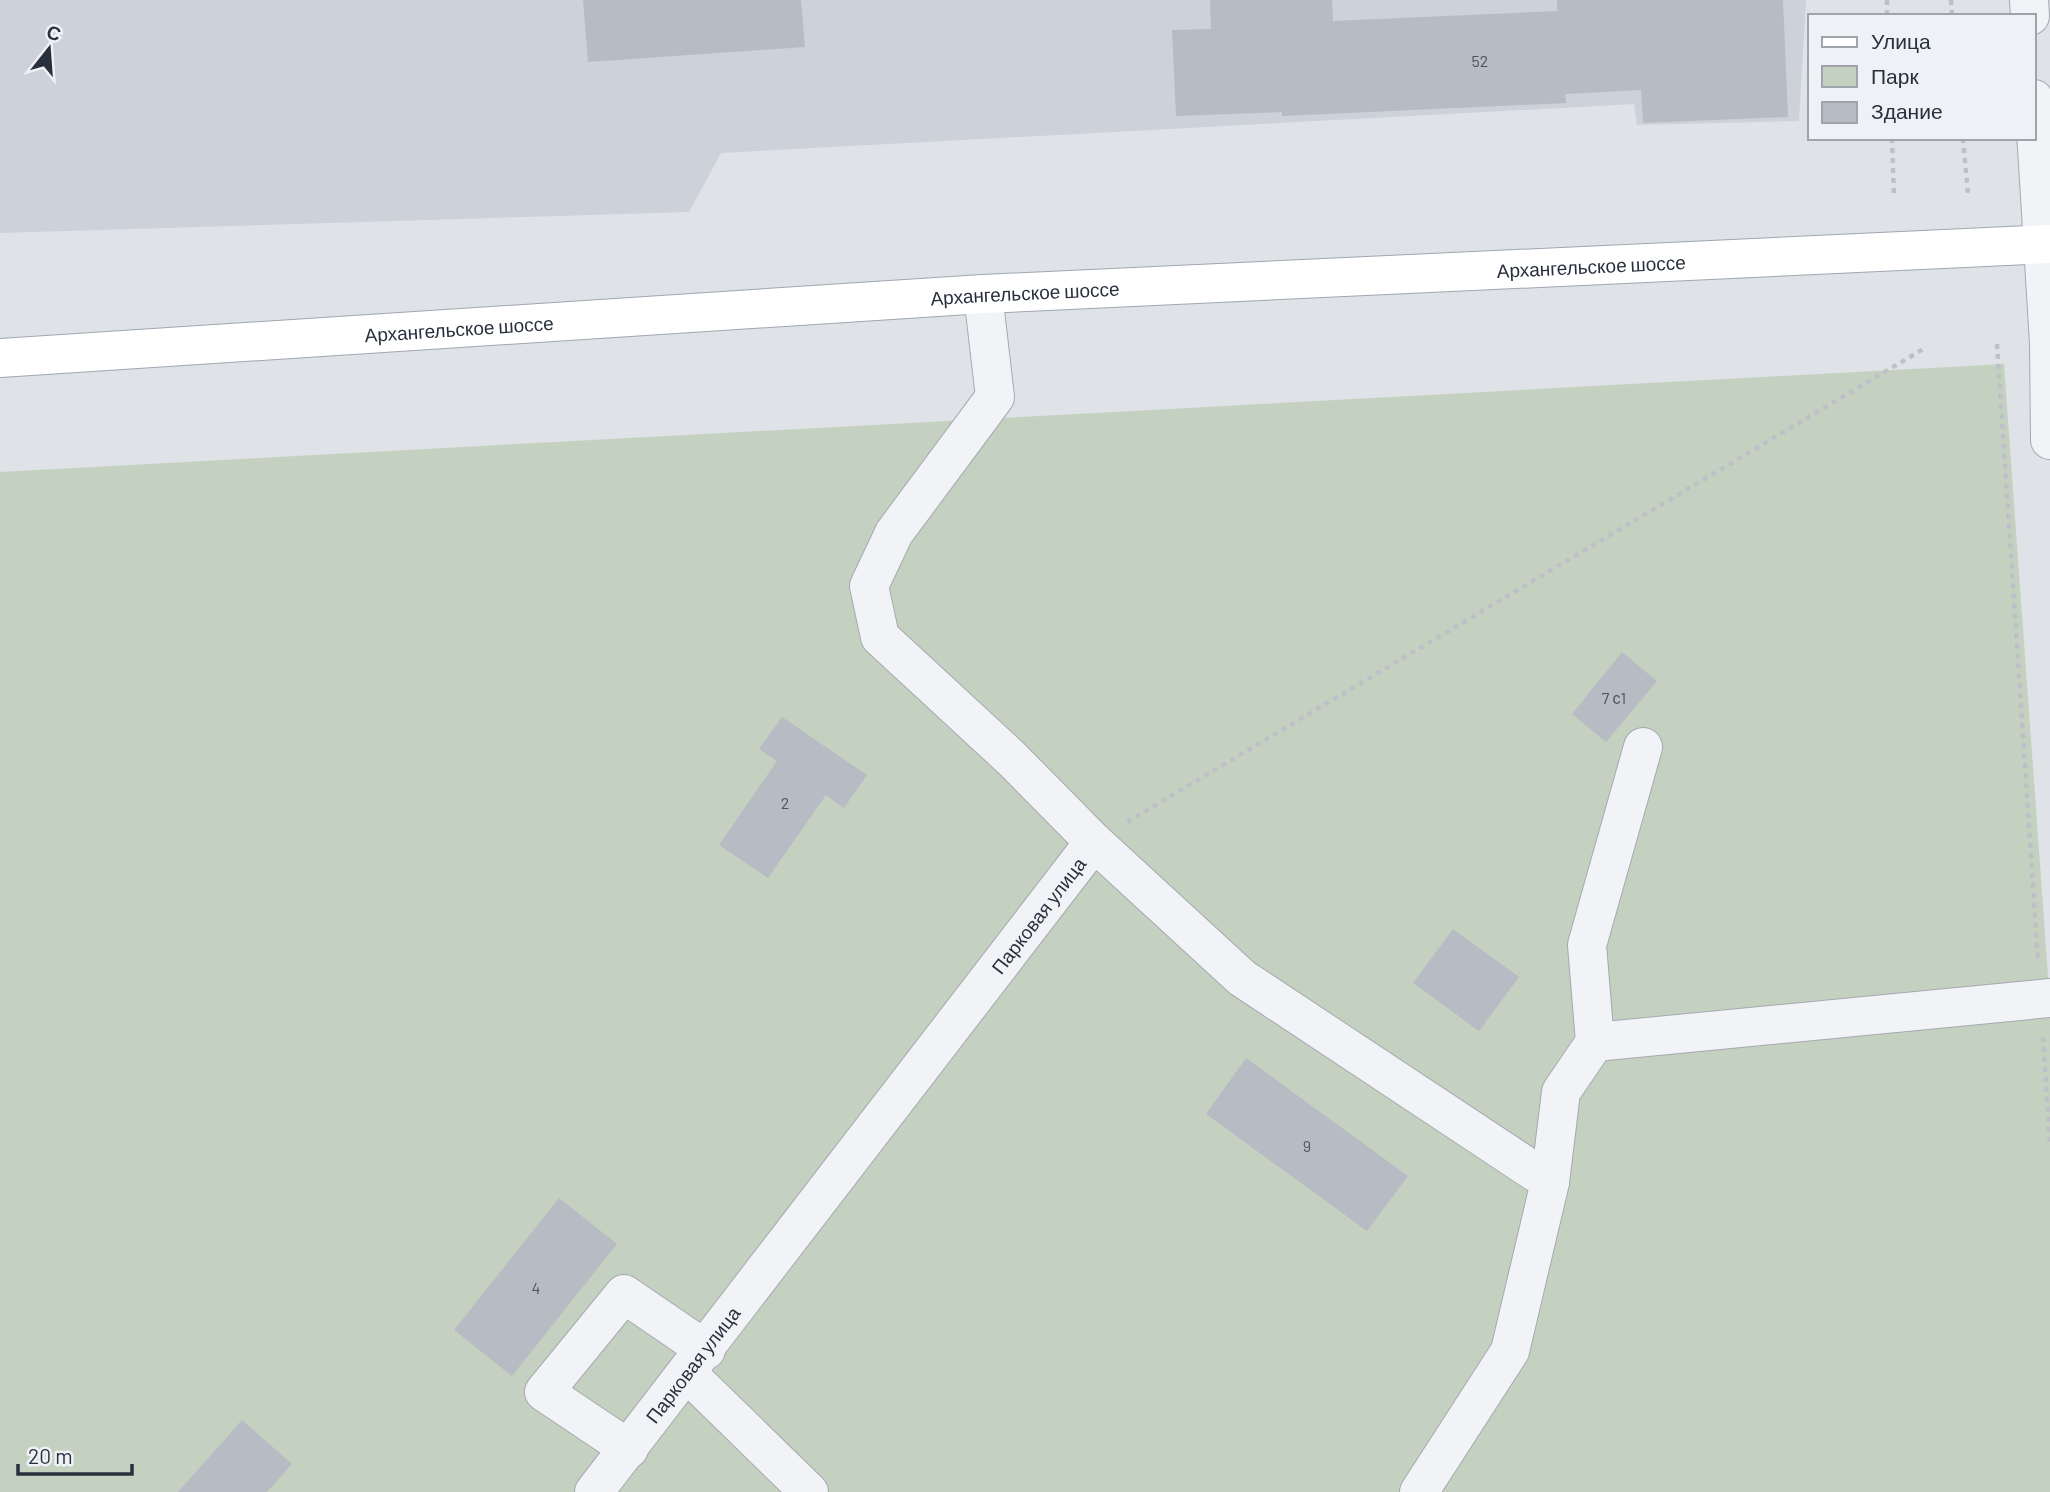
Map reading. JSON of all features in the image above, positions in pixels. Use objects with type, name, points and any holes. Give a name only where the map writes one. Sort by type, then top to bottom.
[{"type":"main road","name":"Архангельское шоссе","points":[[0,358],[983,294],[2046,244]]},
{"type":"street","points":[[2036,123],[2046,244],[2050,440]]},
{"type":"street","name":"Парковая улица","points":[[594,1492],[697,1362],[1094,842],[1011,758],[880,637],[869,586],[894,533],[995,397],[983,294]]},
{"type":"street","points":[[1419,1492],[1510,1351],[1550,1182],[1561,1091],[1594,1042],[1587,945],[1643,747]]},
{"type":"street","points":[[1094,842],[1242,978],[1550,1182]]},
{"type":"street","points":[[1594,1042],[2045,999]]},
{"type":"street","points":[[629,1449],[544,1392],[624,1294],[697,1362],[809,1492]]},
{"type":"path","points":[[1892,140],[1894,197]]},
{"type":"path","points":[[1963,140],[1968,194]]},
{"type":"path","points":[[1997,344],[2045,999],[2050,1145]]},
{"type":"path","points":[[1094,842],[1925,348]]},
{"type":"shaded area","points":[[0,0],[1806,0],[1799,121],[1637,125],[1634,104],[721,153],[689,212],[0,233]]},
{"type":"green space","points":[[2004,364],[2050,1004],[2050,1492],[0,1492],[0,472]]},
{"type":"building","points":[[583,0],[801,0],[805,47],[588,62]]},
{"type":"building","points":[[1210,0],[1332,0],[1333,21],[1557,11],[1557,0],[1783,0],[1788,117],[1643,123],[1641,90],[1565,94],[1566,103],[1282,116],[1282,112],[1176,116],[1172,30],[1211,29]]},
{"type":"building","points":[[1622,652],[1657,681],[1606,742],[1572,714]]},
{"type":"building","points":[[782,717],[867,775],[844,808],[826,795],[768,878],[719,845],[777,761],[759,749]]},
{"type":"building","points":[[1453,929],[1519,977],[1479,1031],[1413,983]]},
{"type":"building","points":[[1246,1058],[1408,1176],[1367,1231],[1206,1114]]},
{"type":"building","points":[[559,1198],[617,1244],[512,1376],[454,1330]]},
{"type":"building","points":[[242,1420],[292,1464],[267,1492],[178,1492]]}]
